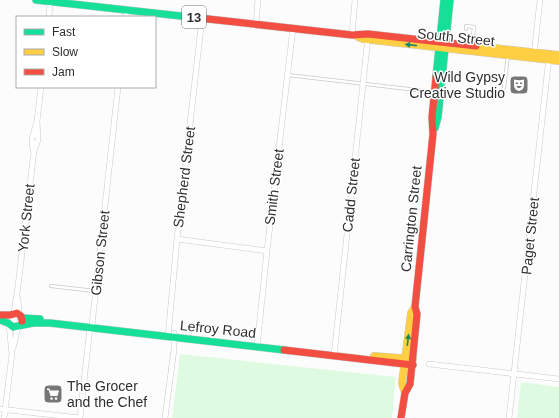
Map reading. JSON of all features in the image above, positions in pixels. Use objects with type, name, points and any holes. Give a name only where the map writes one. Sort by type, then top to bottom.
[{"type":"main road","name":"South Street","points":[[36,0],[55,1],[126,14],[202,18],[443,45],[463,45],[508,55],[534,55]]},
{"type":"main road","name":"Carrington Street","points":[[433,134],[438,117],[443,45],[444,0]]},
{"type":"main road","name":"Carrington Street","points":[[401,418],[405,393],[410,384],[409,362],[411,313],[415,307],[433,134],[432,117],[434,92],[450,0]]},
{"type":"main road","name":"South Street","points":[[472,48],[549,57],[559,61]]},
{"type":"main road","name":"South Street","points":[[549,57],[559,55]]},
{"type":"main road","name":"Lefroy Road","points":[[0,315],[15,320]]},
{"type":"main road","name":"Lefroy Road","points":[[0,320],[91,326],[409,362]]},
{"type":"street","points":[[256,24],[258,0]]},
{"type":"street","points":[[352,35],[355,0]]},
{"type":"street","points":[[534,55],[540,0]]},
{"type":"street","points":[[48,16],[55,1]]},
{"type":"street","name":"Shepherd Street","points":[[165,418],[174,349],[171,335],[177,239],[202,18]]},
{"type":"street","name":"Smith Street","points":[[258,345],[267,251],[293,28]]},
{"type":"street","name":"Cadd Street","points":[[334,354],[368,37]]},
{"type":"street","name":"Paget Street","points":[[509,418],[549,57]]},
{"type":"street","name":"York Street","points":[[4,418],[3,410],[12,354],[18,286],[34,151],[38,140],[37,121],[41,88]]},
{"type":"street","name":"Gibson Street","points":[[80,418],[96,291],[118,88]]},
{"type":"street","points":[[177,239],[267,251]]},
{"type":"street","name":"York Street","points":[[12,354],[15,320]]},
{"type":"street","points":[[429,364],[559,379]]},
{"type":"street","points":[[3,410],[80,418]]},
{"type":"lane","points":[[466,29],[466,26],[474,26],[472,48]]},
{"type":"lane","points":[[499,94],[504,88],[508,55]]},
{"type":"lane","points":[[288,75],[434,92]]},
{"type":"lane","points":[[51,286],[96,291]]},
{"type":"green space","points":[[180,354],[396,377],[392,418],[172,418]]},
{"type":"green space","points":[[521,382],[559,387],[559,418],[517,418]]},
{"type":"traffic: fast","points":[[36,0],[208,19]]},
{"type":"traffic: fast","points":[[436,77],[444,0]]},
{"type":"traffic: fast","points":[[435,128],[438,117],[450,0]]},
{"type":"traffic: fast","points":[[22,318],[40,319]]},
{"type":"traffic: fast","points":[[0,320],[13,327],[33,323],[50,323],[284,350]]},
{"type":"traffic: slow","points":[[358,37],[363,39],[559,61]]},
{"type":"traffic: slow","points":[[476,46],[559,55]]},
{"type":"traffic: slow","points":[[405,393],[402,383],[411,313],[415,307]]},
{"type":"traffic: slow","points":[[374,356],[413,359]]},
{"type":"traffic: jam","points":[[208,19],[352,35],[368,34],[476,46]]},
{"type":"traffic: jam","points":[[401,418],[405,393],[410,384],[417,314],[415,307],[433,134],[432,117],[436,77]]},
{"type":"traffic: jam","points":[[0,315],[17,313],[21,316],[22,321]]},
{"type":"traffic: jam","points":[[284,350],[413,365]]},
{"type":"place","name":"Wild Gypsy Creative Studio","points":[[519,85]]},
{"type":"place","name":"The Grocer and the Chef","points":[[53,394]]}]
